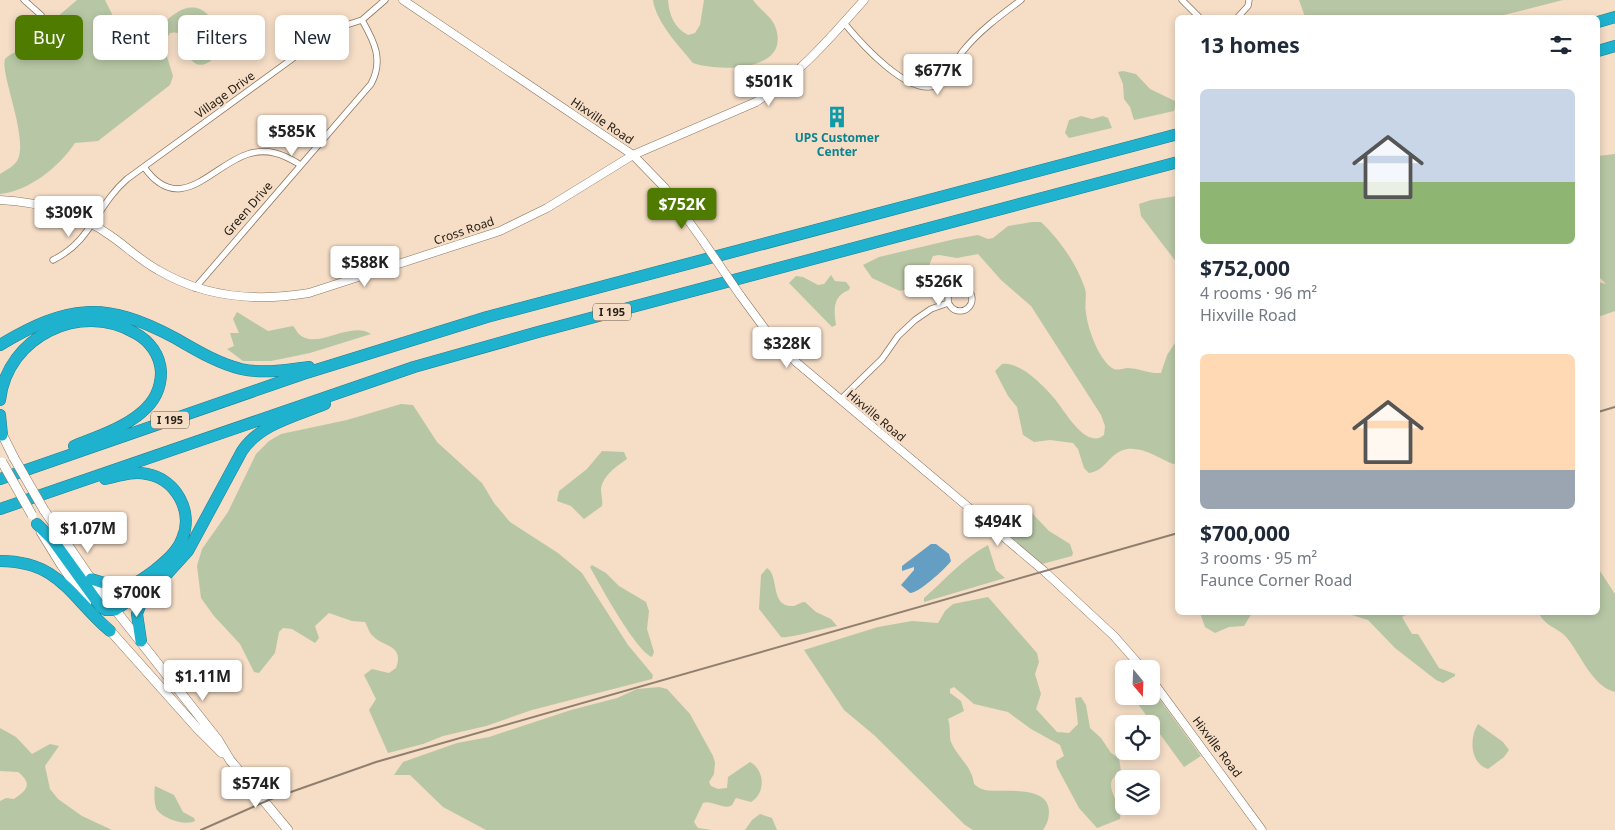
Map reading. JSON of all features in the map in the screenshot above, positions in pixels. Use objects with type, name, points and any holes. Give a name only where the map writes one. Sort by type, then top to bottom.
[{"type":"highway","points":[[1600,22],[1615,18]]},
{"type":"highway","points":[[1600,50],[1615,46]]},
{"type":"highway","name":"I 195","points":[[0,479],[340,362],[510,310],[1175,135]]},
{"type":"highway","name":"I 195","points":[[0,509],[388,376],[538,332],[1175,163]]},
{"type":"highway","points":[[0,345],[28,329],[65,314],[99,312],[146,323],[219,362],[242,369],[274,372],[340,362]]},
{"type":"highway","points":[[0,400],[6,374],[19,354],[36,338],[63,325],[92,320],[118,325],[142,337],[157,356],[160,367],[160,386],[155,398],[142,413],[126,423],[59,452],[30,468]]},
{"type":"highway","points":[[0,336],[28,329]]},
{"type":"highway","points":[[34,519],[52,539],[101,607],[106,610],[115,610],[175,566],[191,547],[242,451],[255,435],[272,425],[388,376]]},
{"type":"highway","points":[[0,415],[1,432]]},
{"type":"highway","points":[[54,490],[120,475],[141,473],[164,481],[173,488],[182,502],[186,520],[182,539],[172,555],[158,567],[138,582],[129,585],[111,585],[91,578]]},
{"type":"highway","points":[[0,561],[24,563],[54,576],[69,587],[93,617],[110,631]]},
{"type":"highway","points":[[141,641],[137,614],[147,588]]},
{"type":"main road","points":[[1,432],[44,510],[91,578],[218,740],[230,760]]},
{"type":"main road","points":[[1,460],[69,578],[110,631],[230,760],[288,830]]},
{"type":"main road","points":[[177,705],[184,697]]},
{"type":"street","points":[[24,0],[41,15]]},
{"type":"street","name":"Village Drive","points":[[54,260],[75,248],[103,204],[115,190],[144,167],[326,35],[340,26],[362,20],[385,0]]},
{"type":"street","name":"Hixville Road","points":[[403,0],[633,155],[665,188],[740,295],[783,349],[840,400],[1044,571],[1121,642],[1136,660]]},
{"type":"street","name":"Cross Road","points":[[0,200],[44,206],[92,224],[157,270],[195,288],[224,295],[256,299],[282,298],[309,293],[500,231],[547,208],[633,155],[737,112],[765,96],[795,73],[864,0]]},
{"type":"street","points":[[844,23],[872,55],[890,70],[923,86],[931,87],[946,78],[967,46],[1021,0]]},
{"type":"street","points":[[1182,0],[1197,15]]},
{"type":"street","points":[[1239,15],[1248,6],[1248,0]]},
{"type":"street","name":"Green Drive","points":[[195,288],[299,164],[367,89],[375,74],[378,60],[377,50],[362,20]]},
{"type":"street","points":[[144,167],[160,183],[179,188],[199,184],[239,158],[256,152],[276,153],[299,164]]},
{"type":"street","points":[[955,288],[964,288],[971,294],[971,304],[964,310],[955,310],[948,303],[949,294],[955,288]]},
{"type":"street","points":[[840,400],[882,359],[898,336],[915,320],[931,309],[948,303]]},
{"type":"street","name":"Hixville Road","points":[[1160,691],[1262,830]]},
{"type":"green space","points":[[77,0],[105,0],[112,15],[93,15],[93,60],[168,60],[173,76],[170,85],[98,141],[75,143],[61,161],[32,183],[11,192],[0,194],[0,174],[17,161],[20,149],[17,121],[6,77],[5,59],[15,53],[15,60],[83,60],[83,15],[60,15]]},
{"type":"green space","points":[[653,0],[668,0],[673,20],[679,29],[688,35],[695,33],[700,25],[704,0],[753,0],[771,19],[775,26],[778,41],[773,52],[764,60],[750,65],[719,67],[693,63],[663,25]]},
{"type":"green space","points":[[1299,0],[1563,0],[1504,15],[1304,15]]},
{"type":"green space","points":[[191,7],[200,9],[208,15],[178,15],[178,34],[170,33],[168,36],[168,19],[183,9]]},
{"type":"green space","points":[[192,60],[212,60],[201,65]]},
{"type":"green space","points":[[1123,71],[1136,74],[1150,89],[1175,101],[1174,111],[1134,120],[1130,107],[1124,99],[1123,84],[1118,72]]},
{"type":"green space","points":[[1081,116],[1092,119],[1103,116],[1108,118],[1112,128],[1069,138],[1065,133],[1069,120]]},
{"type":"green space","points":[[1615,154],[1615,311],[1600,316],[1600,282],[1606,284],[1600,278],[1600,156]]},
{"type":"green space","points":[[1175,196],[1175,260],[1141,216],[1139,204]]},
{"type":"green space","points":[[1041,222],[1066,252],[1081,277],[1085,289],[1085,306],[1091,335],[1102,357],[1112,368],[1117,370],[1131,368],[1161,373],[1167,355],[1175,343],[1175,464],[1142,450],[1126,449],[1118,452],[1099,469],[1089,473],[1084,468],[1078,449],[1073,443],[1050,440],[1034,442],[1023,435],[1017,407],[1008,396],[995,371],[1002,364],[1016,366],[1037,380],[1082,433],[1089,437],[1097,438],[1104,435],[1105,426],[1101,415],[1031,306],[1001,280],[978,254],[957,258],[933,256],[926,275],[920,283],[900,291],[872,278],[863,265],[879,257],[955,239],[978,235],[988,239],[993,238],[1008,226]]},
{"type":"green space","points":[[831,275],[835,281],[846,282],[850,287],[849,290],[840,296],[835,304],[836,325],[832,327],[789,283],[796,276],[803,277],[818,285],[824,284]]},
{"type":"green space","points":[[237,312],[268,331],[293,326],[301,336],[310,339],[318,339],[354,330],[371,334],[310,353],[271,361],[243,361],[227,349],[234,346],[230,333],[239,333],[233,319]]},
{"type":"green space","points":[[401,404],[413,405],[437,442],[482,483],[494,503],[510,522],[558,553],[582,573],[628,645],[653,675],[652,679],[532,710],[486,726],[443,736],[423,744],[388,753],[369,710],[376,699],[364,675],[372,669],[389,673],[396,668],[397,654],[395,650],[372,635],[365,622],[352,621],[329,613],[315,626],[319,638],[315,643],[292,629],[283,628],[279,632],[275,653],[259,673],[254,672],[240,644],[214,616],[201,598],[197,566],[202,549],[228,512],[256,454],[269,441],[281,434],[347,420]]},
{"type":"green space","points":[[602,451],[624,452],[627,459],[604,479],[601,489],[602,506],[584,519],[571,506],[557,501],[559,491],[587,469]]},
{"type":"green space","points":[[1007,508],[1030,511],[1049,531],[1070,544],[1072,556],[1042,564],[995,524],[995,517]]},
{"type":"green space","points":[[988,545],[996,570],[1005,578],[924,602],[924,598],[954,570]]},
{"type":"green space","points":[[592,565],[606,573],[619,586],[646,602],[649,611],[647,629],[654,652],[652,657],[645,652],[628,631],[590,567]]},
{"type":"green space","points":[[767,568],[771,572],[781,602],[794,606],[805,602],[816,612],[831,619],[837,626],[799,635],[781,637],[759,609],[761,575]]},
{"type":"green space","points":[[1600,571],[1615,594],[1615,692],[1607,689],[1593,677],[1567,638],[1540,615],[1600,615]]},
{"type":"green space","points":[[988,597],[1037,653],[1039,662],[1035,674],[1041,694],[1036,709],[1057,732],[1069,733],[1078,724],[1075,698],[1081,697],[1086,705],[1090,728],[1115,756],[1115,760],[1119,760],[1121,770],[1115,770],[1115,777],[1111,785],[1115,799],[1115,815],[1120,815],[1120,819],[1097,828],[1079,808],[1057,767],[1056,761],[1064,756],[1060,745],[1031,729],[1008,712],[974,704],[954,687],[950,689],[950,693],[961,701],[964,711],[948,719],[950,740],[971,772],[974,784],[985,790],[1033,793],[1047,802],[1049,811],[1048,821],[1043,830],[973,830],[965,825],[874,735],[844,710],[804,650],[878,627],[912,621],[938,623],[945,611],[953,604]]},
{"type":"green space","points":[[1201,615],[1251,615],[1244,626],[1229,627],[1215,633],[1205,627]]},
{"type":"green space","points":[[1352,615],[1406,615],[1402,617],[1412,634],[1418,634],[1439,668],[1455,674],[1455,676],[1443,683],[1436,680],[1395,648],[1368,620]]},
{"type":"green space","points":[[659,687],[667,689],[690,714],[713,756],[715,763],[714,774],[709,782],[711,786],[718,789],[727,788],[728,777],[750,762],[759,770],[762,782],[761,787],[756,798],[751,802],[736,798],[733,804],[726,807],[710,802],[703,803],[694,822],[698,828],[712,830],[486,830],[443,807],[410,775],[394,775],[403,762],[457,743],[489,737],[571,710],[617,698],[637,689]]},
{"type":"green space","points":[[1160,700],[1201,756],[1184,767],[1160,734],[1160,715],[1146,715],[1139,705],[1160,705]]},
{"type":"green space","points":[[1478,724],[1503,742],[1509,750],[1504,757],[1488,769],[1478,761],[1473,749],[1473,736]]},
{"type":"green space","points":[[0,728],[16,737],[32,754],[50,744],[59,746],[45,766],[50,789],[58,799],[82,816],[112,830],[0,830],[0,801],[6,798],[14,799],[25,790],[27,783],[18,772],[0,771]]},
{"type":"green space","points":[[155,786],[174,795],[183,812],[194,818],[195,821],[180,822],[169,819],[160,813],[155,805]]},
{"type":"green space","points":[[760,814],[772,818],[777,830],[745,830],[752,820]]},
{"type":"water","points":[[931,544],[936,544],[949,554],[951,561],[938,575],[910,593],[901,585],[914,570],[914,567],[902,571],[902,566]]},
{"type":"railway","points":[[1600,411],[1615,407]]},
{"type":"railway","points":[[201,830],[271,799],[376,762],[1175,534]]},
{"type":"place","name":"UPS Customer Center","points":[[837,117]]}]
